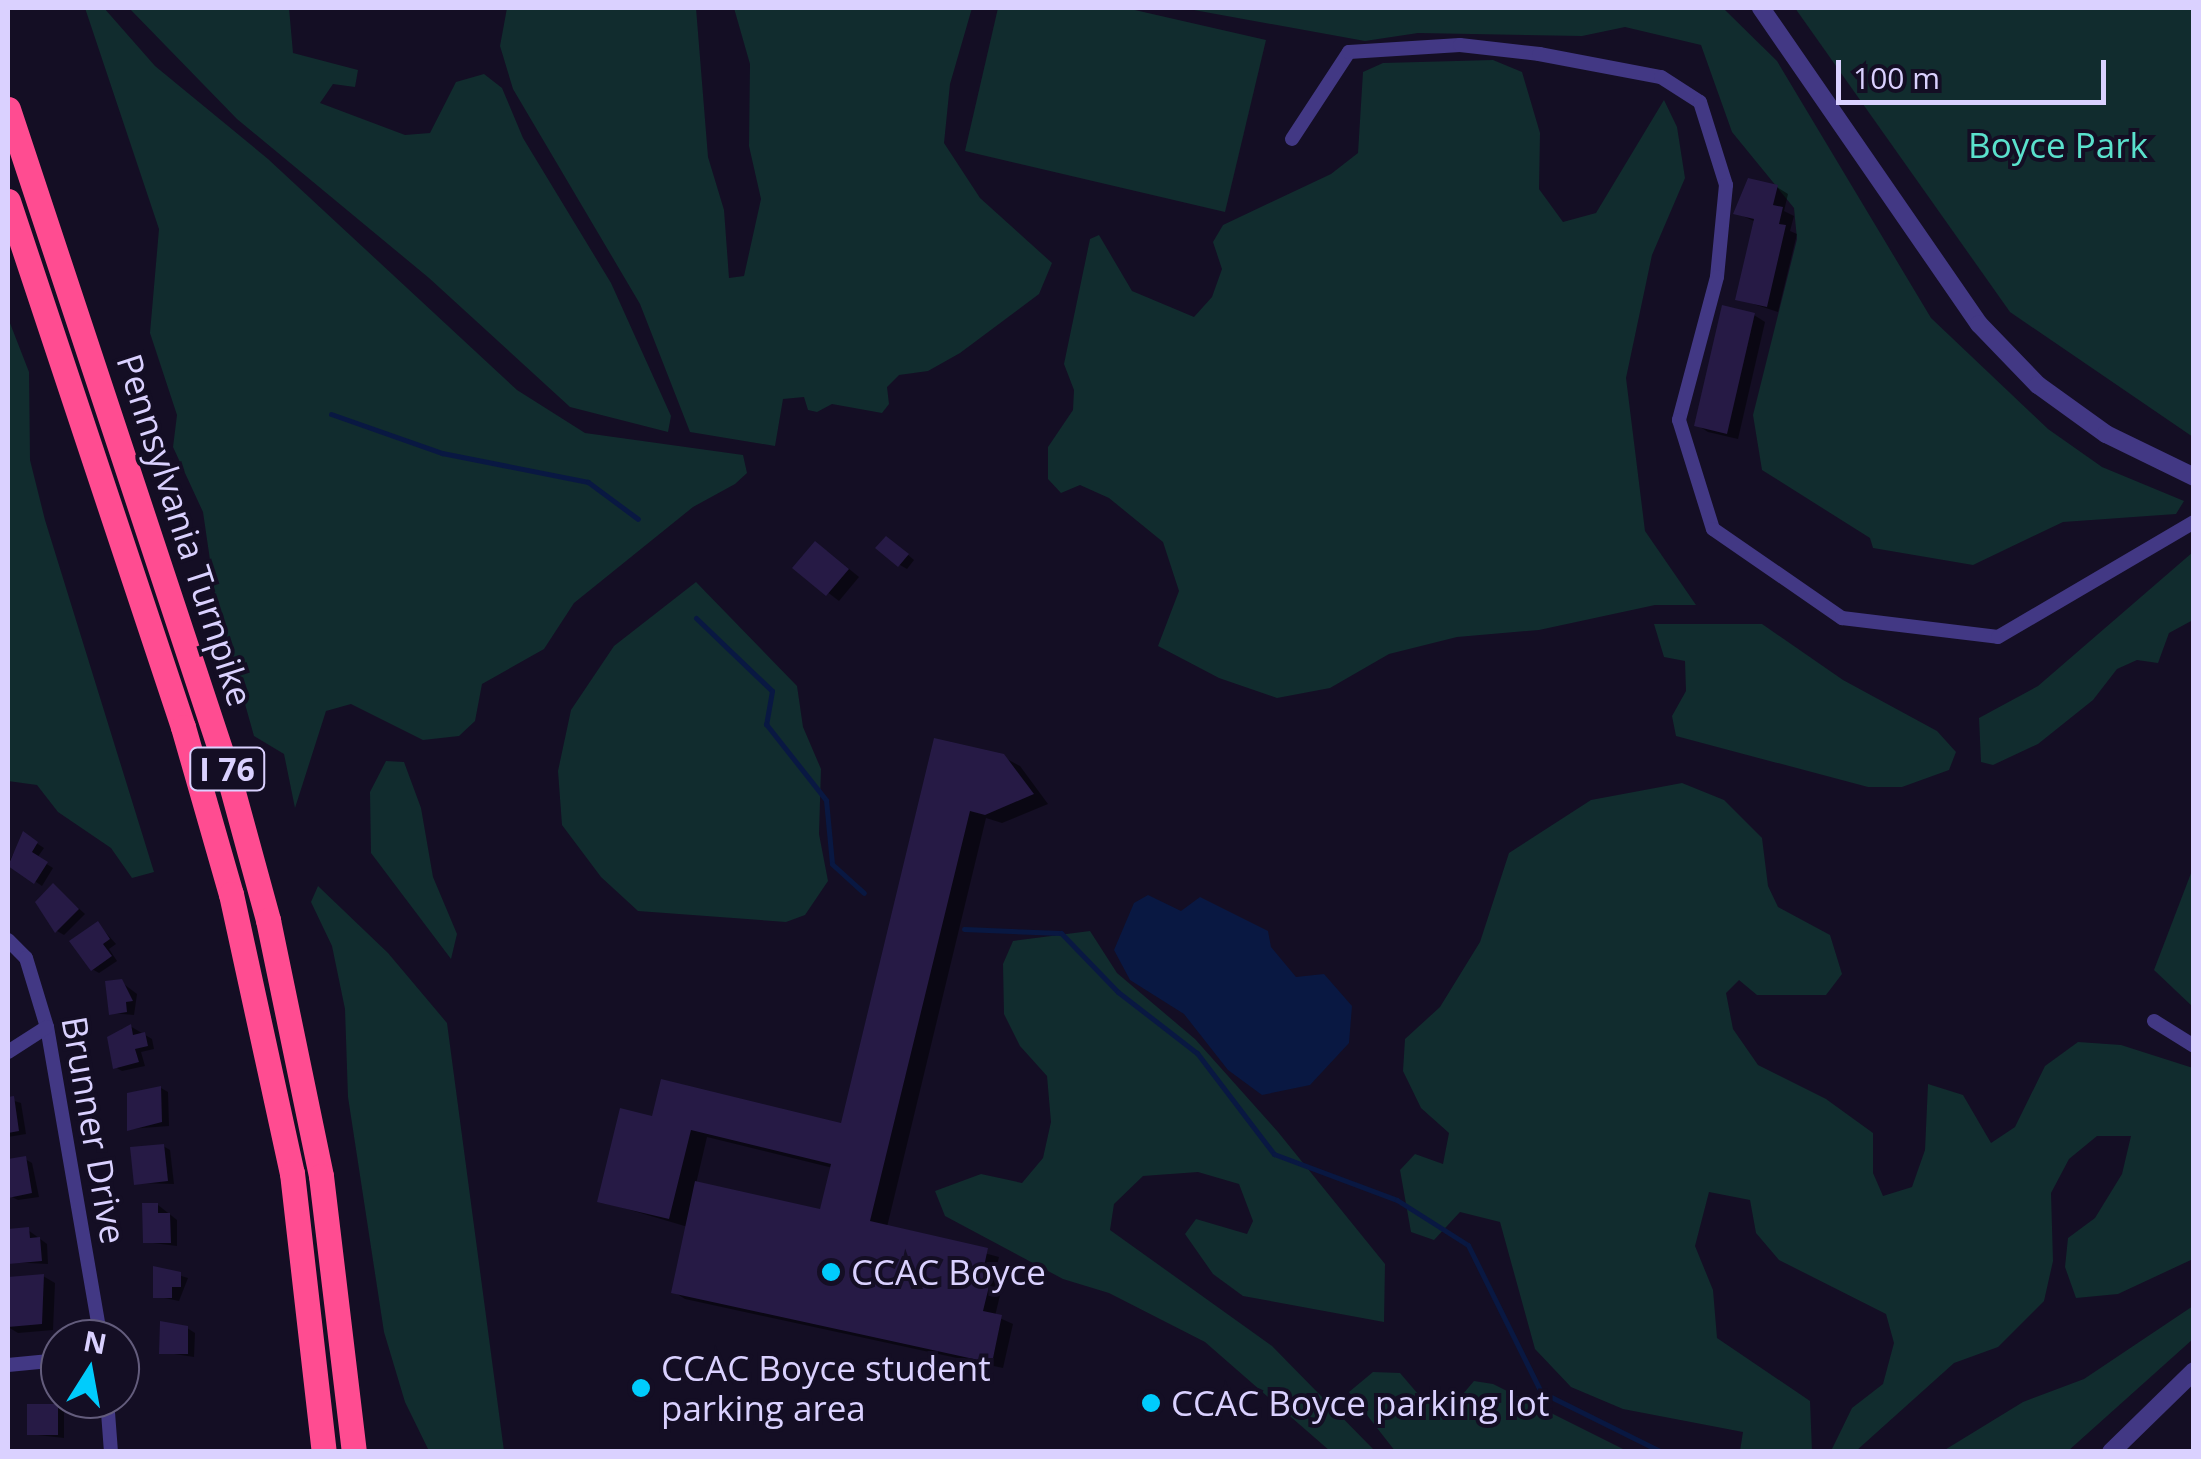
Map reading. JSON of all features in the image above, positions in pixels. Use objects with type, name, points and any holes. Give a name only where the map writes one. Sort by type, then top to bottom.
[{"type":"highway","name":"Pennsylvania Turnpike","points":[[8,109],[216,737],[268,920],[321,1176],[354,1452]]},
{"type":"highway","name":"Pennsylvania Turnpike","points":[[8,201],[182,727],[236,911],[292,1172],[324,1452]]},
{"type":"street","points":[[1761,8],[1979,324],[2038,385],[2092,424],[2194,477]]},
{"type":"street","points":[[1292,138],[1349,52],[1460,45],[1539,54],[1660,77],[1700,102],[1726,185],[1717,277],[1679,420],[1713,529],[1842,618],[1998,637],[2194,522]]},
{"type":"street","name":"Brunner Drive","points":[[8,940],[26,958],[48,1027],[97,1319]]},
{"type":"street","points":[[2154,1021],[2194,1046]]},
{"type":"street","points":[[8,1052],[48,1027]]},
{"type":"street","points":[[8,1365],[40,1362]]},
{"type":"street","points":[[2110,1452],[2194,1371]]},
{"type":"street","points":[[109,1419],[111,1452]]},
{"type":"green space","points":[[85,8],[104,8],[155,66],[268,159],[517,390],[585,433],[743,455],[747,473],[735,484],[693,507],[574,603],[544,649],[482,684],[475,721],[459,736],[423,740],[351,704],[326,711],[295,808],[284,754],[254,736],[216,601],[203,512],[173,447],[177,415],[150,333],[159,229]]},
{"type":"green space","points":[[129,8],[289,8],[293,53],[358,70],[355,87],[333,84],[320,103],[405,135],[430,133],[456,82],[484,74],[502,88],[523,138],[611,283],[671,416],[668,432],[570,407],[429,278],[237,119]]},
{"type":"green space","points":[[507,8],[696,8],[708,157],[724,210],[729,278],[744,276],[761,199],[749,146],[750,64],[734,8],[972,8],[950,84],[944,143],[980,198],[1052,263],[1039,294],[960,353],[928,371],[899,375],[887,387],[889,404],[882,413],[832,404],[817,412],[808,410],[804,397],[783,399],[775,446],[690,432],[640,304],[513,89],[500,46]]},
{"type":"green space","points":[[998,8],[1126,8],[1266,40],[1225,212],[965,151]]},
{"type":"green space","points":[[1183,8],[1723,8],[1777,61],[1931,318],[2048,429],[2102,467],[2184,501],[2176,514],[2063,522],[1973,565],[1873,548],[1870,538],[1762,470],[1753,415],[1797,239],[1794,208],[1732,132],[1701,45],[1625,27],[1582,36],[1418,33],[1365,41]]},
{"type":"green space","name":"Boyce Park","points":[[1795,8],[2193,8],[2193,437],[2010,312]]},
{"type":"green space","points":[[1493,60],[1522,72],[1540,133],[1539,189],[1563,222],[1596,213],[1664,100],[1677,127],[1685,178],[1652,255],[1626,378],[1645,531],[1696,605],[1655,605],[1539,630],[1457,637],[1389,654],[1330,688],[1277,698],[1219,678],[1158,646],[1179,591],[1163,542],[1109,498],[1080,485],[1061,493],[1048,479],[1048,447],[1073,410],[1074,390],[1064,364],[1090,239],[1099,235],[1132,291],[1194,317],[1212,297],[1222,269],[1213,242],[1223,225],[1331,174],[1358,153],[1363,72],[1383,63]]},
{"type":"green space","points":[[8,318],[29,372],[30,460],[45,520],[154,872],[132,878],[111,848],[58,812],[37,785],[8,781]]},
{"type":"green space","points":[[2193,552],[2193,620],[2169,633],[2158,663],[2137,660],[2117,669],[2093,700],[2038,744],[1993,765],[1981,762],[1979,718],[2038,686]]},
{"type":"green space","points":[[696,582],[797,686],[803,727],[821,769],[819,834],[828,881],[805,915],[786,922],[638,911],[601,877],[562,825],[558,771],[571,710],[614,646]]},
{"type":"green space","points":[[1654,624],[1762,624],[1843,680],[1937,731],[1956,752],[1949,770],[1902,787],[1868,787],[1676,736],[1672,716],[1686,691],[1685,661],[1664,657]]},
{"type":"green space","points":[[386,761],[404,762],[421,808],[433,877],[457,934],[451,959],[371,853],[370,792]]},
{"type":"green space","points":[[1682,783],[1724,800],[1762,838],[1768,886],[1778,907],[1830,935],[1842,974],[1826,995],[1757,995],[1739,980],[1726,993],[1733,1029],[1758,1065],[1826,1099],[1873,1133],[1873,1173],[1883,1196],[1912,1187],[1925,1150],[1928,1084],[1963,1095],[1991,1143],[2015,1127],[2045,1066],[2078,1042],[2121,1045],[2193,1068],[2193,1259],[2118,1294],[2076,1298],[2065,1267],[2068,1238],[2095,1218],[2122,1174],[2131,1136],[2097,1136],[2069,1159],[2051,1193],[2053,1261],[2044,1301],[1998,1347],[1954,1363],[1856,1451],[1831,1451],[1852,1408],[1883,1384],[1894,1343],[1886,1314],[1779,1260],[1756,1233],[1750,1200],[1709,1192],[1695,1246],[1713,1290],[1717,1338],[1810,1401],[1812,1451],[1740,1451],[1743,1432],[1623,1409],[1571,1387],[1535,1349],[1500,1222],[1460,1212],[1434,1240],[1411,1232],[1400,1170],[1415,1154],[1443,1164],[1449,1133],[1421,1108],[1403,1071],[1405,1039],[1440,1007],[1480,942],[1509,853],[1591,800]]},
{"type":"green space","points":[[2193,868],[2193,1007],[2154,970]]},
{"type":"green space","points":[[318,886],[388,953],[447,1023],[504,1451],[429,1451],[405,1402],[384,1332],[348,1097],[345,1009],[332,946],[311,902]]},
{"type":"green space","points":[[1090,931],[1117,973],[1195,1039],[1278,1132],[1385,1264],[1384,1322],[1243,1296],[1213,1274],[1185,1234],[1196,1219],[1247,1234],[1253,1221],[1239,1184],[1198,1172],[1143,1176],[1114,1204],[1110,1230],[1272,1346],[1375,1451],[1330,1451],[1205,1342],[1109,1293],[1063,1279],[945,1216],[935,1191],[981,1174],[1022,1183],[1043,1158],[1051,1122],[1047,1076],[1020,1046],[1004,1014],[1003,964],[1013,941]]},
{"type":"green space","points":[[2193,1306],[2193,1339],[2068,1451],[1943,1451],[2023,1402],[2084,1379]]},
{"type":"green space","points":[[1373,1372],[1400,1373],[1424,1401],[1451,1408],[1474,1381],[1493,1384],[1627,1451],[1395,1451],[1349,1392]]},
{"type":"water","points":[[1148,895],[1181,911],[1200,897],[1268,931],[1271,947],[1296,977],[1324,974],[1352,1006],[1349,1043],[1310,1085],[1262,1095],[1228,1070],[1184,1014],[1130,980],[1114,950],[1134,903]]},
{"type":"building","points":[[1748,178],[1778,185],[1773,205],[1783,207],[1779,224],[1786,225],[1767,307],[1735,300],[1754,219],[1733,214]]},
{"type":"building","points":[[1722,305],[1755,313],[1727,434],[1694,426]]},
{"type":"building","points":[[886,536],[909,554],[898,567],[875,548]]},
{"type":"building","points":[[815,541],[849,569],[826,596],[792,568]]},
{"type":"building","points":[[934,738],[1004,754],[1034,794],[985,815],[970,811],[870,1221],[988,1248],[983,1271],[992,1274],[983,1311],[1002,1315],[992,1363],[671,1293],[695,1181],[820,1209],[831,1164],[691,1130],[669,1219],[597,1202],[620,1108],[652,1116],[661,1079],[841,1123]]},
{"type":"building","points":[[23,831],[38,842],[32,852],[48,862],[34,884],[8,866]]},
{"type":"building","points":[[53,883],[79,909],[55,933],[35,902]]},
{"type":"building","points":[[98,921],[110,939],[103,944],[112,956],[91,971],[69,941]]},
{"type":"building","points":[[122,979],[133,1001],[126,1002],[127,1012],[109,1015],[105,981]]},
{"type":"building","points":[[131,1024],[133,1035],[145,1032],[148,1046],[135,1049],[139,1062],[113,1069],[107,1037]]},
{"type":"building","points":[[161,1086],[162,1122],[127,1131],[127,1093]]},
{"type":"building","points":[[14,1096],[19,1131],[8,1133],[8,1097]]},
{"type":"building","points":[[164,1144],[168,1181],[134,1185],[130,1147]]},
{"type":"building","points":[[26,1156],[32,1193],[8,1198],[8,1159]]},
{"type":"building","points":[[142,1203],[158,1203],[158,1213],[170,1213],[171,1243],[143,1243]]},
{"type":"building","points":[[29,1227],[30,1238],[40,1237],[42,1261],[8,1264],[8,1229]]},
{"type":"building","points":[[153,1266],[181,1272],[181,1287],[172,1287],[172,1298],[153,1298]]},
{"type":"building","points":[[44,1274],[40,1324],[8,1327],[8,1277]]},
{"type":"building","points":[[160,1321],[188,1326],[188,1354],[159,1354]]},
{"type":"building","points":[[27,1404],[40,1404],[40,1419],[58,1419],[58,1435],[27,1435]]},
{"type":"waterway","points":[[331,414],[442,453],[588,482],[638,519]]},
{"type":"waterway","points":[[696,618],[772,691],[766,724],[826,800],[832,864],[864,893]]},
{"type":"waterway","points":[[964,929],[1061,933],[1118,992],[1197,1053],[1274,1154],[1397,1200],[1468,1245],[1541,1392],[1662,1452]]},
{"type":"place","name":"CCAC Boyce","points":[[831,1272]]},
{"type":"place","name":"CCAC Boyce student parking area","points":[[641,1388]]},
{"type":"place","name":"CCAC Boyce parking lot","points":[[1151,1403]]}]
